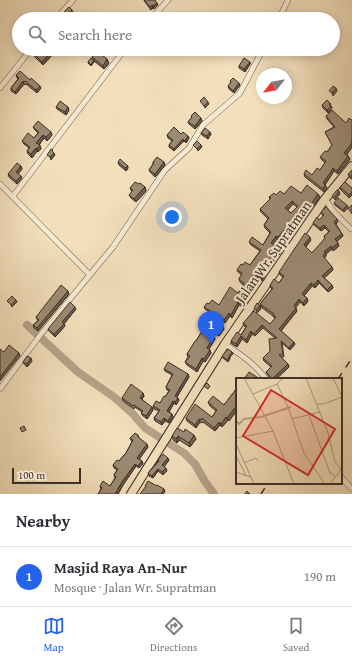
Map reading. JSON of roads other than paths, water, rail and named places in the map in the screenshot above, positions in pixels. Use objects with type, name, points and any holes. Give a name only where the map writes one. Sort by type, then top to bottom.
[{"type":"main road","name":"Jalan Wr. Supratman","points":[[131,494],[159,447],[225,344],[325,199],[352,166]]},
{"type":"street","points":[[62,12],[73,0]]},
{"type":"street","points":[[157,12],[168,0]]},
{"type":"street","points":[[282,12],[288,0]]},
{"type":"street","points":[[0,88],[25,56]]},
{"type":"street","points":[[13,196],[120,56]]},
{"type":"street","points":[[0,390],[39,336],[113,246],[165,170],[189,148],[196,134],[203,125],[240,93],[259,56]]},
{"type":"street","points":[[0,184],[90,274]]},
{"type":"street","points":[[325,199],[332,209],[351,229]]},
{"type":"street","points":[[225,344],[245,358],[261,372],[265,378]]},
{"type":"street","points":[[342,478],[352,489]]},
{"type":"waterway","points":[[27,325],[78,372],[114,397],[132,413],[145,428],[184,453],[195,464],[214,494]]},
{"type":"railway","points":[[339,378],[352,358]]},
{"type":"railway","points":[[261,494],[267,484]]},
{"type":"place","name":"Masjid Raya An-Nur","points":[[211,344]]}]
